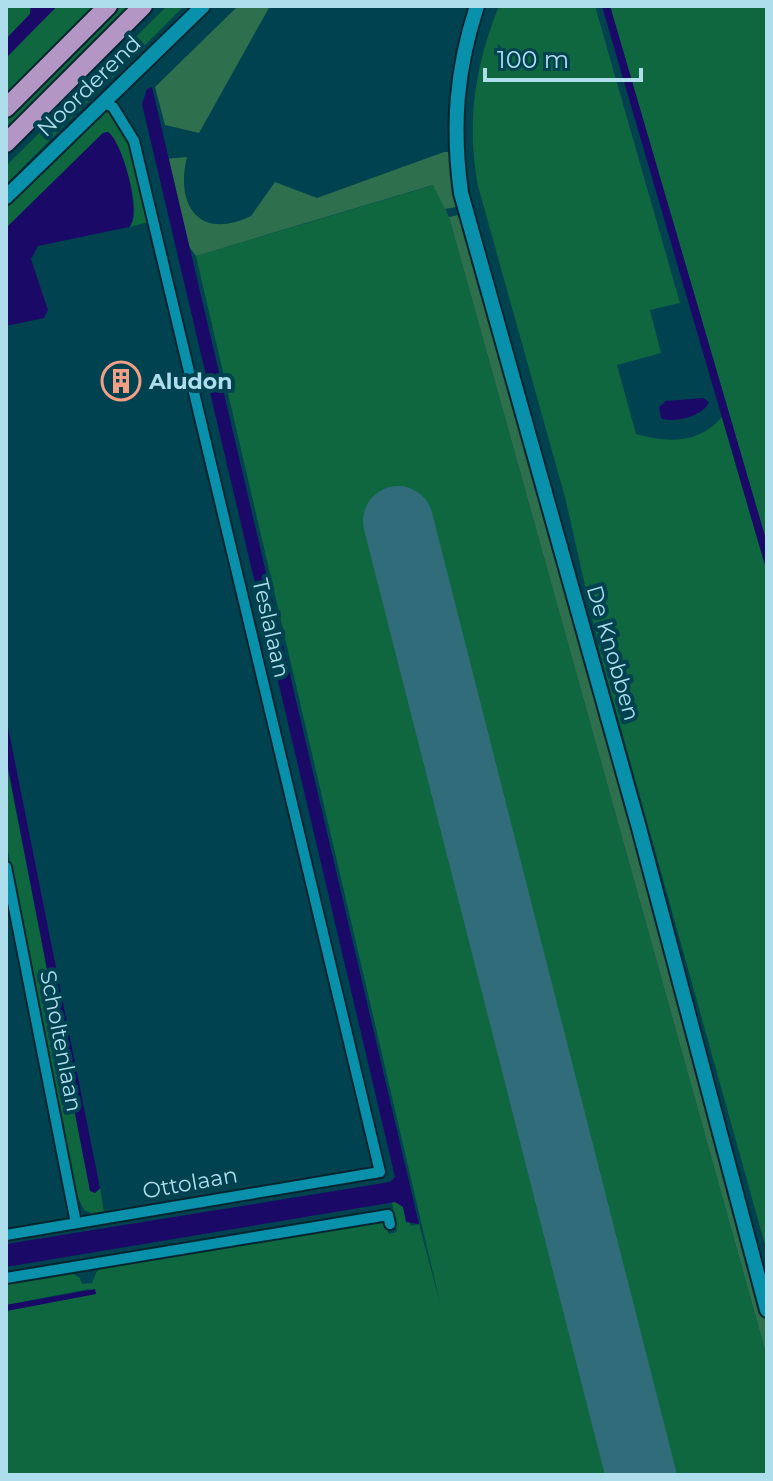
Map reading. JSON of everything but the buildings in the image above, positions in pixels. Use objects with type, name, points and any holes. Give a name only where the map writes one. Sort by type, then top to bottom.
[{"type":"highway","points":[[6,108],[108,6]]},
{"type":"highway","points":[[6,143],[143,6]]},
{"type":"street","name":"Noorderend","points":[[6,197],[203,6]]},
{"type":"street","name":"De Knobben","points":[[477,6],[463,49],[456,90],[454,124],[461,193],[639,828],[767,1310]]},
{"type":"street","name":"Teslalaan","points":[[104,103],[113,107],[134,141],[380,1172]]},
{"type":"street","name":"Scholtenlaan","points":[[6,867],[76,1223]]},
{"type":"street","name":"Ottolaan","points":[[6,1235],[380,1172]]},
{"type":"street","points":[[6,1278],[85,1270],[388,1215],[390,1224]]},
{"type":"green space","points":[[6,6],[31,6],[30,14],[6,39]]},
{"type":"green space","points":[[57,6],[100,6],[6,100],[6,58]]},
{"type":"green space","points":[[119,6],[135,6],[6,135],[6,117]]},
{"type":"green space","points":[[167,6],[184,6],[6,184],[6,166]]},
{"type":"green space","points":[[238,6],[270,6],[199,133],[165,125],[155,87]]},
{"type":"green space","points":[[499,6],[595,6],[680,303],[650,310],[661,353],[617,365],[636,434],[671,440],[693,437],[722,417],[767,572],[767,1252],[601,657],[566,501],[478,186],[473,140],[475,94],[484,50]]},
{"type":"green space","points":[[610,6],[767,6],[767,543]]},
{"type":"green space","points":[[113,107],[132,147],[149,222],[129,227],[133,219],[133,194],[125,165],[108,132],[103,133],[6,228],[6,208]]},
{"type":"green space","points":[[444,152],[453,152],[461,206],[445,209],[433,185],[196,256],[184,240],[165,159],[187,157],[184,174],[188,203],[195,214],[217,224],[233,223],[251,216],[275,182],[317,198]]},
{"type":"green space","points":[[434,185],[449,217],[767,1357],[767,1475],[666,1475],[420,515],[377,527],[619,1475],[6,1475],[6,1311],[95,1294],[89,1289],[6,1305],[6,1283],[70,1272],[80,1278],[82,1284],[92,1283],[97,1271],[106,1266],[376,1221],[385,1224],[389,1234],[397,1232],[392,1202],[396,1202],[403,1207],[411,1226],[419,1224],[440,1303],[196,256]]},
{"type":"green space","points":[[463,214],[767,1322],[767,1357],[449,217]]},
{"type":"green space","points":[[6,760],[90,1190],[95,1193],[100,1188],[104,1212],[95,1215],[84,1210],[76,1194],[6,841]]},
{"type":"shaded area","points":[[31,6],[57,6],[6,58],[6,39],[30,14]]},
{"type":"shaded area","points":[[602,6],[610,6],[767,543],[767,572]]},
{"type":"shaded area","points":[[152,87],[419,1224],[406,1222],[403,1207],[395,1202],[6,1267],[6,1244],[390,1182],[395,1177],[142,104],[147,89]]},
{"type":"shaded area","points":[[108,132],[114,138],[129,178],[133,208],[129,227],[38,246],[31,259],[48,310],[44,318],[6,326],[6,228],[103,133]]},
{"type":"shaded area","points":[[703,398],[709,402],[695,415],[673,420],[661,418],[659,407],[666,401]]},
{"type":"shaded area","points":[[6,717],[100,1188],[95,1193],[90,1191],[6,757]]},
{"type":"shaded area","points":[[95,1289],[96,1294],[6,1311],[6,1305]]},
{"type":"runway","points":[[398,521],[641,1475]]},
{"type":"place","name":"Aludon","points":[[121,381]]}]
